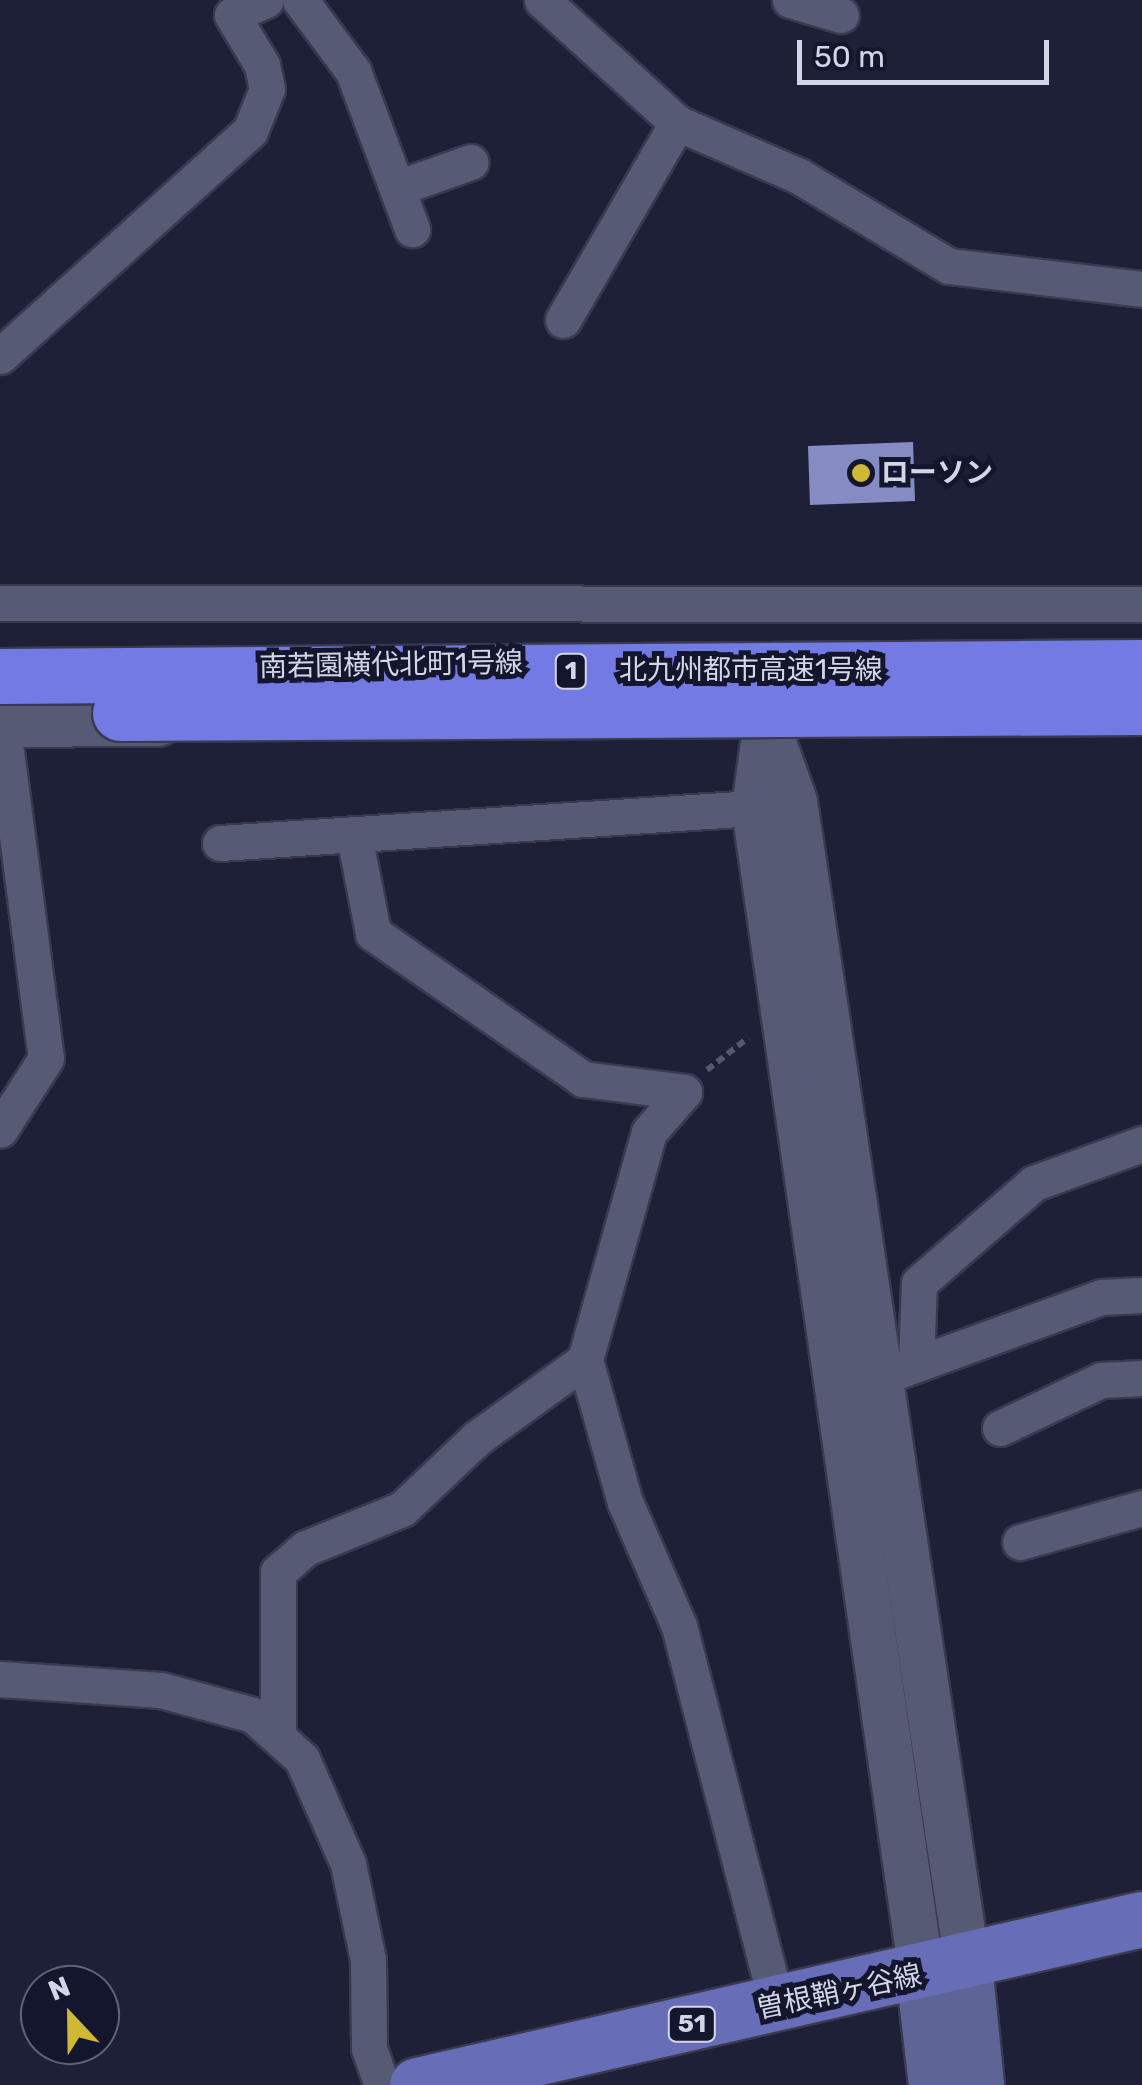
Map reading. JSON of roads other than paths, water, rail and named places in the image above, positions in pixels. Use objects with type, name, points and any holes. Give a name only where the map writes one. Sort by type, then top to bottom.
[{"type":"highway","name":"北九州都市高速1号線","points":[[1,702],[1142,664]]},
{"type":"highway","name":"北九州都市高速1号線","points":[[1,702],[1142,707]]},
{"type":"main road","name":"曽根鞘ヶ谷線","points":[[417,2085],[944,1969],[1142,1919]]},
{"type":"main road","points":[[934,2085],[944,1969]]},
{"type":"main road","points":[[944,1969],[979,2085]]},
{"type":"street","points":[[0,356],[250,132],[267,89],[226,7],[266,0]]},
{"type":"street","points":[[300,0],[352,70],[412,229]]},
{"type":"street","points":[[790,0],[840,15]]},
{"type":"street","points":[[557,2],[678,123],[799,176],[948,266],[1142,290]]},
{"type":"street","points":[[563,320],[678,123]]},
{"type":"street","points":[[397,188],[471,162]]},
{"type":"street","points":[[0,603],[1142,604]]},
{"type":"street","points":[[756,662],[766,721],[794,801],[899,1370],[944,1969]]},
{"type":"street","name":"南若園横代北町1号線","points":[[1,702],[756,662],[1142,664]]},
{"type":"street","points":[[0,1130],[46,1058],[1,702]]},
{"type":"street","name":"南若園横代北町1号線","points":[[1,702],[766,721],[1142,720]]},
{"type":"street","points":[[766,721],[754,808],[784,1016],[944,1969]]},
{"type":"street","points":[[220,843],[754,808]]},
{"type":"street","points":[[354,835],[373,933],[583,1079],[684,1092],[649,1132],[585,1360],[625,1502],[679,1626],[777,2004]]},
{"type":"street","points":[[899,1370],[919,1283],[1034,1182],[1142,1144]]},
{"type":"street","points":[[899,1370],[1100,1297],[1142,1296]]},
{"type":"street","points":[[278,1737],[278,1572],[306,1548],[402,1510],[477,1438],[585,1360]]},
{"type":"street","points":[[1000,1428],[1101,1380],[1142,1378]]},
{"type":"street","points":[[1020,1542],[1142,1508]]},
{"type":"street","points":[[0,1679],[161,1690],[254,1715],[302,1758],[348,1864],[368,1960],[369,2048],[382,2085]]},
{"type":"place","name":"ローソン","points":[[861,473]]}]
